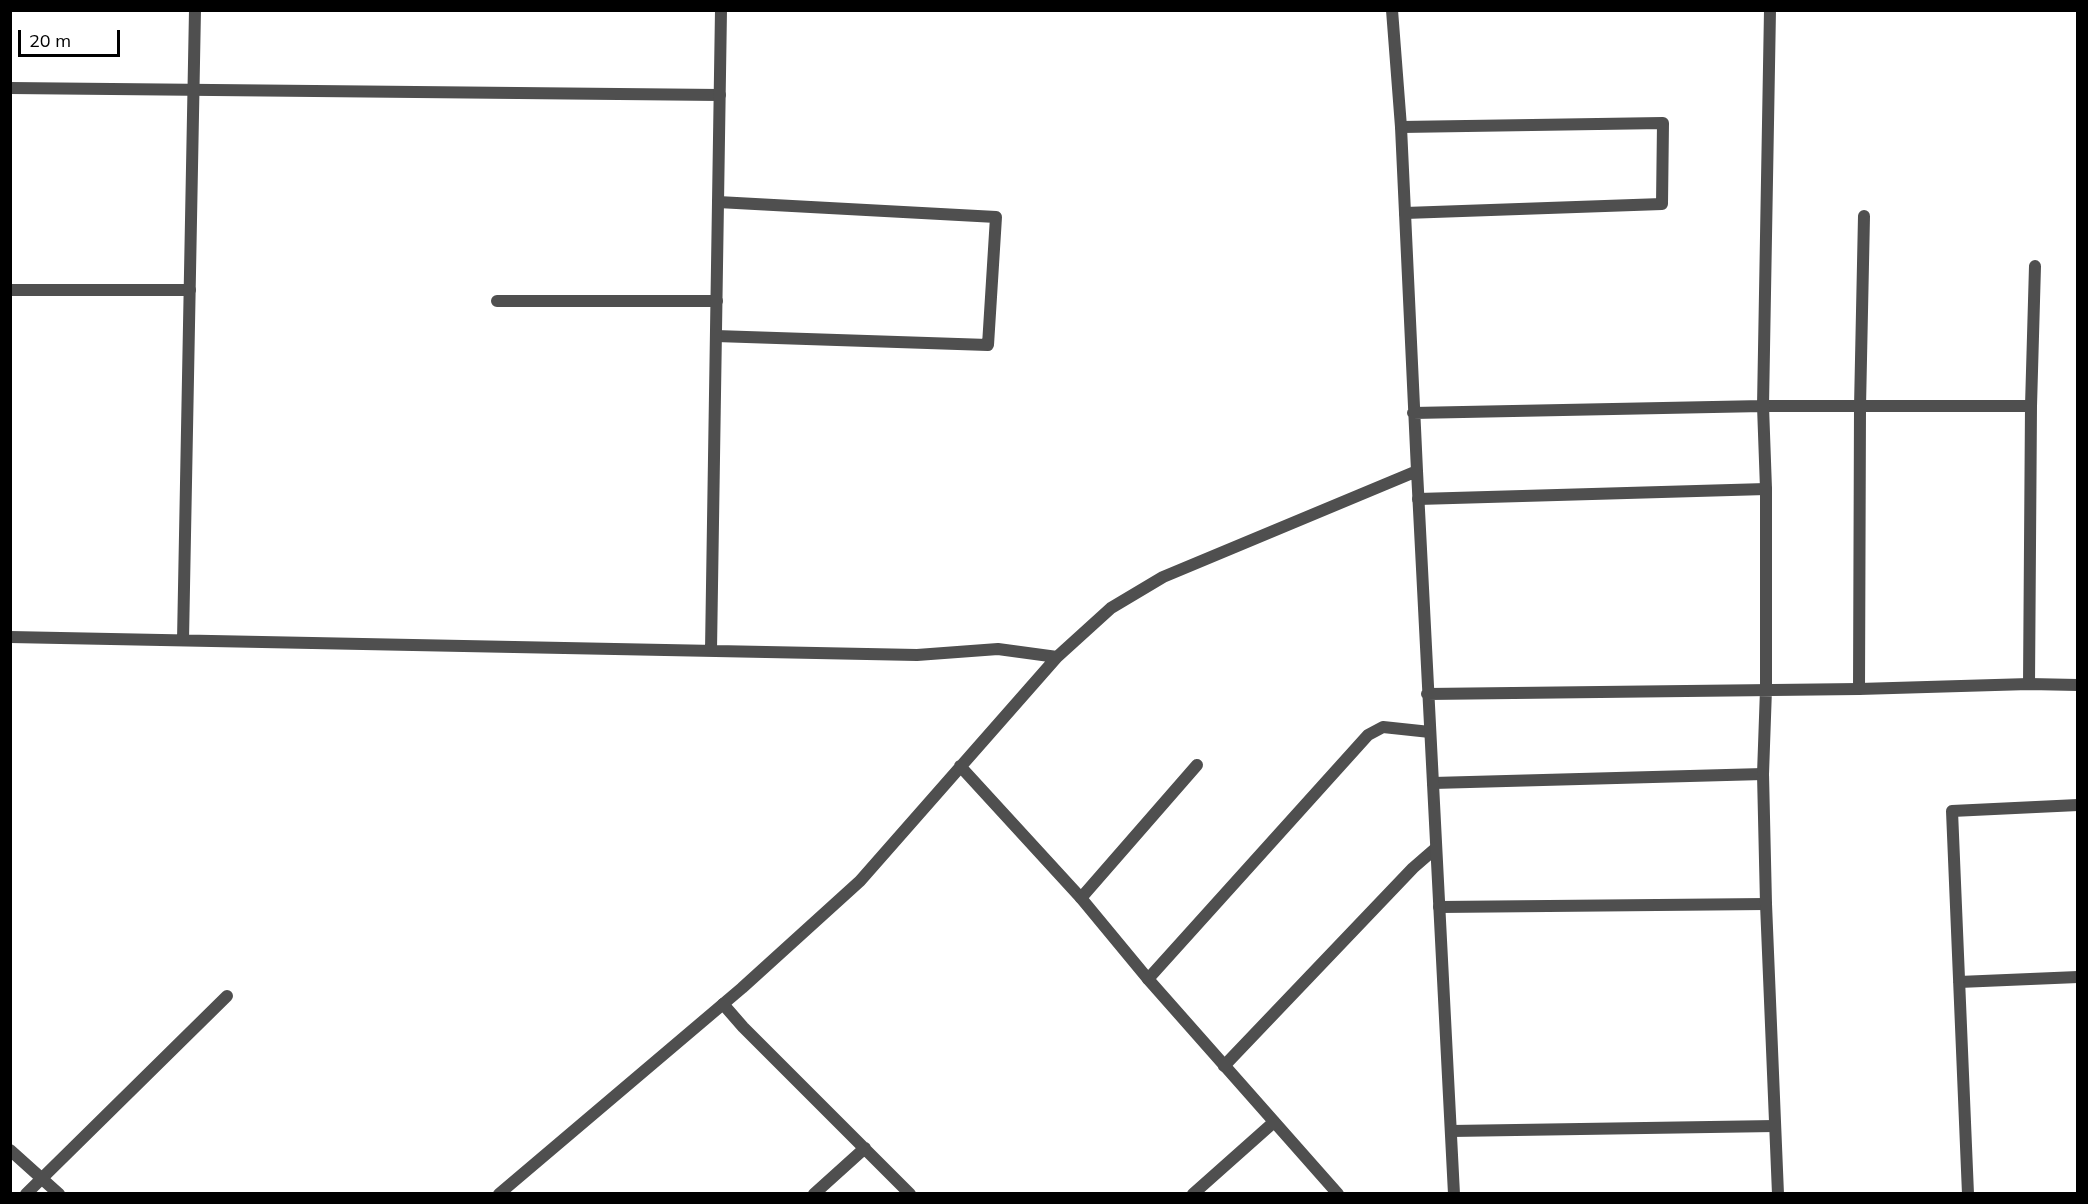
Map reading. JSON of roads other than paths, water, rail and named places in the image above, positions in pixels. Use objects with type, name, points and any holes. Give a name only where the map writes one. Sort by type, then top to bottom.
[{"type":"street","points":[[183,640],[195,10]]},
{"type":"street","points":[[711,650],[721,10]]},
{"type":"street","points":[[1392,10],[1401,127],[1413,413],[1454,1194]]},
{"type":"street","points":[[1770,10],[1763,406],[1766,489],[1766,689],[1763,774],[1778,1194]]},
{"type":"street","points":[[10,88],[720,95]]},
{"type":"street","points":[[1401,127],[1664,123],[1662,204],[1405,213]]},
{"type":"street","points":[[716,336],[988,345],[996,217],[718,202]]},
{"type":"street","points":[[1859,689],[1860,407],[1864,216]]},
{"type":"street","points":[[2029,684],[2031,406],[2035,266]]},
{"type":"street","points":[[10,290],[190,290]]},
{"type":"street","points":[[497,301],[717,301]]},
{"type":"street","points":[[1413,413],[1763,406],[2031,406]]},
{"type":"street","points":[[499,1194],[723,1004],[860,880],[1057,657],[1111,608],[1163,577],[1416,471]]},
{"type":"street","points":[[1418,499],[1766,489]]},
{"type":"street","points":[[10,637],[917,655],[998,650],[1057,657]]},
{"type":"street","points":[[1427,694],[1859,689],[2029,684],[2078,686]]},
{"type":"street","points":[[1148,980],[1368,735],[1383,727],[1430,732]]},
{"type":"street","points":[[1081,898],[1197,765]]},
{"type":"street","points":[[960,766],[1081,898],[1148,980],[1338,1194]]},
{"type":"street","points":[[1433,783],[1763,774]]},
{"type":"street","points":[[1968,1194],[1952,811],[2078,805]]},
{"type":"street","points":[[1224,1066],[1413,868],[1436,848]]},
{"type":"street","points":[[1439,907],[1766,904]]},
{"type":"street","points":[[1959,982],[2078,977]]},
{"type":"street","points":[[26,1194],[227,996]]},
{"type":"street","points":[[723,1004],[743,1027],[910,1194]]},
{"type":"street","points":[[1193,1194],[1274,1122]]},
{"type":"street","points":[[1451,1131],[1775,1126]]},
{"type":"street","points":[[814,1194],[865,1148]]},
{"type":"street","points":[[10,1150],[59,1194]]}]
